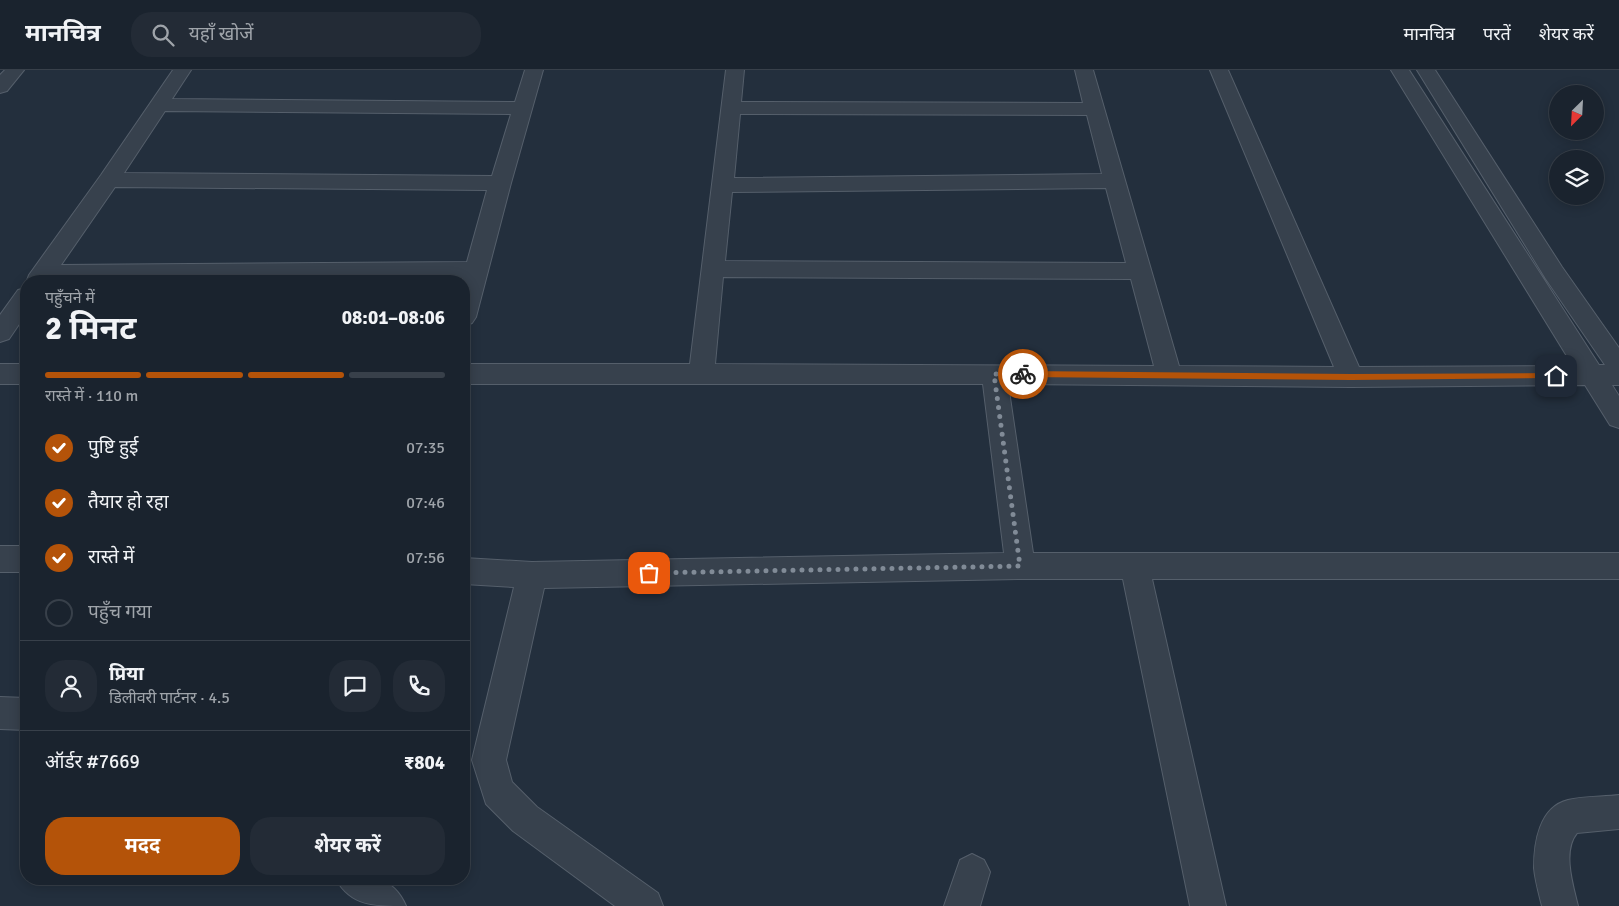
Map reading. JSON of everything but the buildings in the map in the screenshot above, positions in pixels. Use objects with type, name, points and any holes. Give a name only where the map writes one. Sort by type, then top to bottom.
[{"type":"street","points":[[0,87],[15,70]]},
{"type":"street","points":[[41,275],[109,180],[182,70]]},
{"type":"street","points":[[470,295],[500,183],[534,70]]},
{"type":"street","points":[[701,374],[735,70]]},
{"type":"street","points":[[1084,70],[1170,375]]},
{"type":"street","points":[[1219,70],[1351,377]]},
{"type":"street","points":[[1400,70],[1619,418]]},
{"type":"street","points":[[1426,70],[1554,273],[1619,367]]},
{"type":"street","points":[[158,105],[523,108]]},
{"type":"street","points":[[730,108],[1095,109]]},
{"type":"street","points":[[109,180],[500,183]]},
{"type":"street","points":[[722,185],[1115,181]]},
{"type":"street","points":[[713,269],[1140,271]]},
{"type":"street","points":[[165,275],[477,270]]},
{"type":"street","points":[[0,333],[20,305]]},
{"type":"street","points":[[0,374],[20,374]]},
{"type":"street","points":[[470,374],[994,374],[1351,377],[1619,375]]},
{"type":"street","points":[[994,374],[1020,566]]},
{"type":"street","points":[[0,559],[20,559]]},
{"type":"street","points":[[470,571],[532,575],[1020,566],[1619,566]]},
{"type":"street","points":[[1135,566],[1208,906]]},
{"type":"street","points":[[532,575],[489,760],[498,792],[525,819],[645,906]]},
{"type":"street","points":[[0,714],[20,714]]},
{"type":"street","points":[[1560,906],[1552,869],[1555,833],[1568,817],[1619,812]]},
{"type":"street","points":[[962,906],[972,872]]},
{"type":"street","points":[[362,885],[388,906]]},
{"type":"way so far","points":[[649,573],[1020,566],[994,374],[1023,374]]},
{"type":"route","points":[[1023,374],[1351,377],[1556,376]]}]
